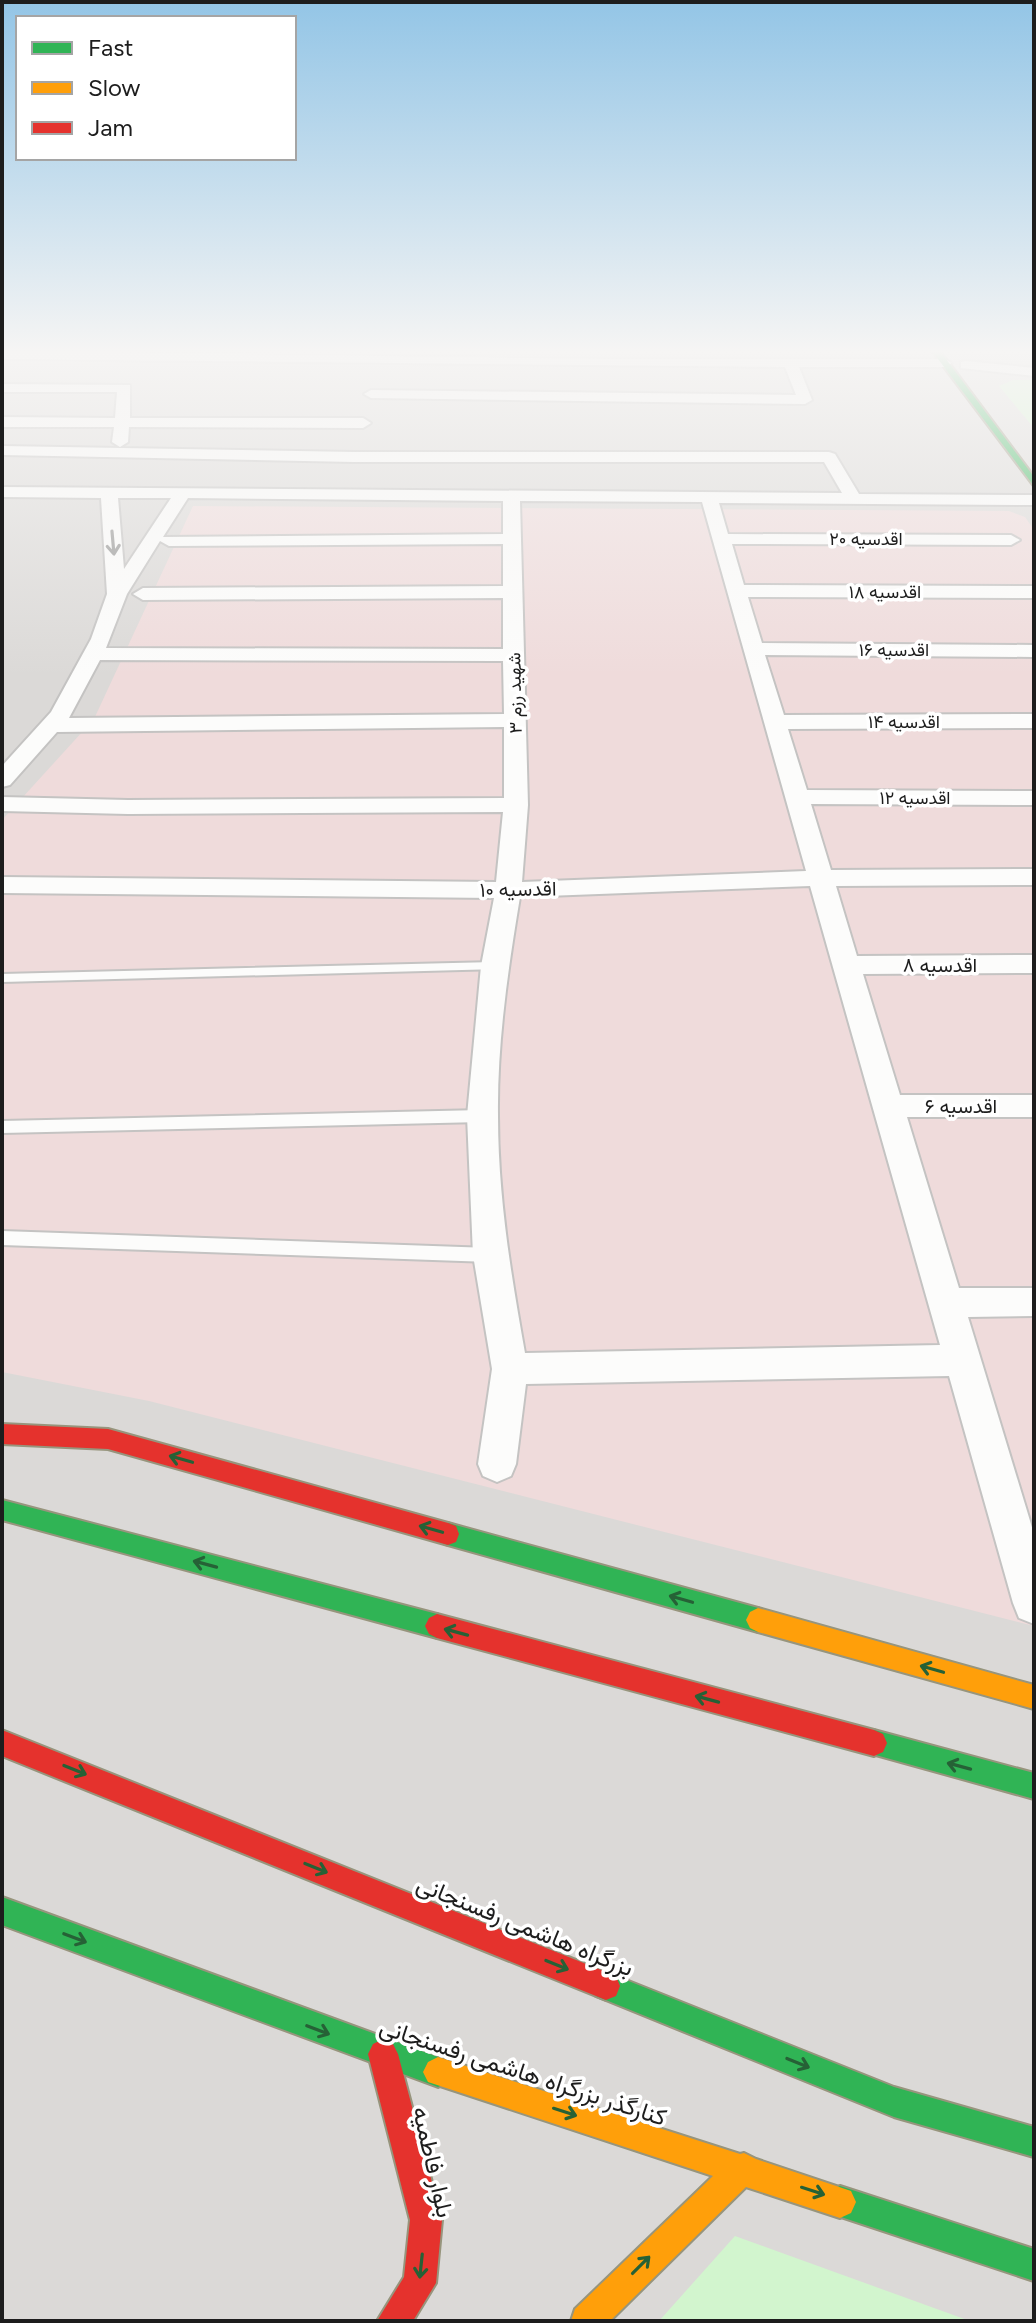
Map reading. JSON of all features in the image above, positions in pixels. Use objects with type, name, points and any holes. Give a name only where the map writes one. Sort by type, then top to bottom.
[{"type":"main road","points":[[1018,459],[1034,483]]},
{"type":"main road","points":[[2,1434],[108,1439],[1034,1697]]},
{"type":"main road","points":[[2,1510],[1034,1786]]},
{"type":"main road","name":"بزرگراه هاشمی رفسنجانی","points":[[2,1744],[27,1751],[894,2102],[1034,2142]]},
{"type":"main road","name":"کنارگذر بزرگراه هاشمی رفسنجانی","points":[[2,1911],[383,2054],[744,2168],[1034,2265]]},
{"type":"main road","name":"بلوار فاطمیه","points":[[383,2054],[426,2220],[420,2283],[393,2321]]},
{"type":"main road","points":[[587,2321],[744,2168]]},
{"type":"street","points":[[2,492],[183,493],[347,459]]},
{"type":"street","points":[[360,459],[511,496],[1034,500]]},
{"type":"street","points":[[830,459],[854,499]]},
{"type":"street","points":[[109,493],[117,594]]},
{"type":"street","points":[[2,780],[60,715],[93,654],[117,594],[183,493]]},
{"type":"street","name":"شهید رزم ۳","points":[[497,1464],[510,1369],[490,1255],[482,1116],[495,966],[508,890],[516,805],[511,496]]},
{"type":"street","points":[[709,498],[1034,1603]]},
{"type":"street","points":[[169,541],[512,539]]},
{"type":"street","name":"اقدسیه ۲۰","points":[[721,539],[1011,540]]},
{"type":"street","name":"اقدسیه ۱۸","points":[[736,591],[1034,592]]},
{"type":"street","points":[[143,594],[513,592]]},
{"type":"street","name":"اقدسیه ۱۶","points":[[753,649],[1034,651]]},
{"type":"street","points":[[93,654],[514,655]]},
{"type":"street","points":[[51,725],[515,720]]},
{"type":"street","name":"اقدسیه ۱۴","points":[[775,722],[1034,721]]},
{"type":"street","name":"اقدسیه ۱۲","points":[[797,797],[1034,798]]},
{"type":"street","points":[[2,804],[128,807],[516,805]]},
{"type":"street","name":"اقدسیه ۱۰","points":[[2,885],[508,890],[821,878],[1034,877]]},
{"type":"street","name":"اقدسیه ۸","points":[[846,965],[1034,964]]},
{"type":"street","name":"اقدسیه ۶","points":[[888,1106],[1034,1106]]},
{"type":"street","points":[[945,1303],[1034,1302]]},
{"type":"street","points":[[510,1369],[962,1360]]},
{"type":"lane","points":[[2,978],[495,966]]},
{"type":"lane","points":[[2,1127],[482,1116]]},
{"type":"lane","points":[[2,1238],[490,1255]]},
{"type":"shaded area","points":[[2,459],[1034,459],[1034,2321],[2,2321]]},
{"type":"shaded area","points":[[193,506],[1009,511],[1025,517],[1034,530],[1034,1626],[149,1401],[2,1372],[2,820],[94,719]]},
{"type":"green space","points":[[735,2236],[970,2321],[659,2321]]},
{"type":"traffic: fast","points":[[1016,459],[1034,483]]},
{"type":"traffic: fast","points":[[2,1510],[437,1626]]},
{"type":"traffic: fast","points":[[448,1534],[758,1620]]},
{"type":"traffic: fast","points":[[874,1743],[1034,1786]]},
{"type":"traffic: fast","points":[[2,1911],[438,2072]]},
{"type":"traffic: fast","points":[[606,1986],[894,2102],[1034,2142]]},
{"type":"traffic: fast","points":[[840,2202],[1034,2265]]},
{"type":"traffic: slow","points":[[758,1620],[1034,1697]]},
{"type":"traffic: slow","points":[[438,2072],[840,2202]]},
{"type":"traffic: slow","points":[[587,2321],[744,2168]]},
{"type":"traffic: jam","points":[[2,1434],[108,1439],[448,1534]]},
{"type":"traffic: jam","points":[[437,1626],[874,1743]]},
{"type":"traffic: jam","points":[[2,1743],[606,1986]]},
{"type":"traffic: jam","points":[[383,2054],[426,2220],[420,2283],[393,2321]]}]
